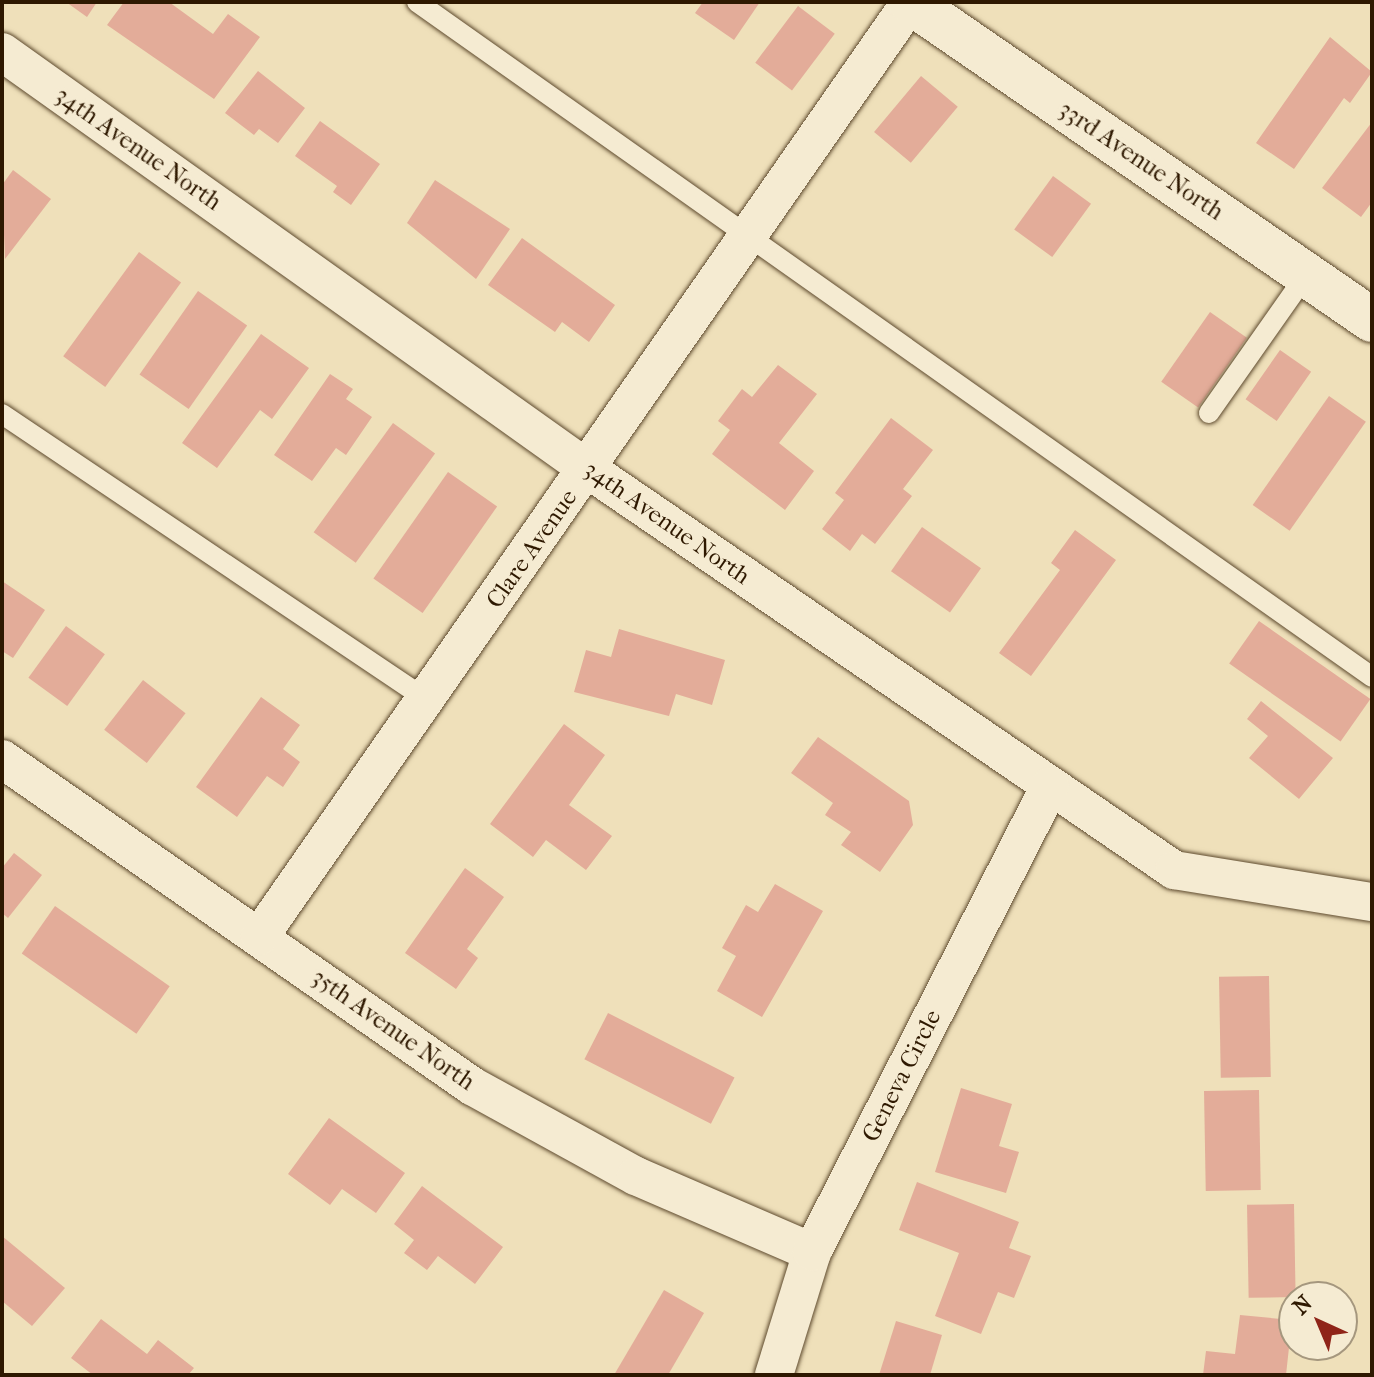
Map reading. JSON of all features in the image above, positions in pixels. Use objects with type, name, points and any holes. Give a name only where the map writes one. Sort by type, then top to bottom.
[{"type":"street","name":"Clare Avenue","points":[[260,936],[589,470],[747,234],[910,2]]},
{"type":"street","name":"33rd Avenue North","points":[[910,2],[1372,320]]},
{"type":"street","name":"34th Avenue North","points":[[2,52],[589,470],[1174,870],[1372,902]]},
{"type":"street","name":"35th Avenue North","points":[[2,759],[472,1086],[636,1176],[812,1252]]},
{"type":"street","name":"Geneva Circle","points":[[774,1375],[812,1252],[1050,786]]},
{"type":"lane","points":[[417,2],[1372,677]]},
{"type":"lane","points":[[1209,413],[1306,275]]},
{"type":"lane","points":[[2,414],[426,699]]},
{"type":"building","points":[[66,2],[97,2],[87,17]]},
{"type":"building","points":[[124,2],[169,2],[213,34],[228,14],[260,37],[214,99],[107,25]]},
{"type":"building","points":[[703,2],[760,2],[734,40],[695,13]]},
{"type":"building","points":[[798,6],[835,34],[792,90],[755,63]]},
{"type":"building","points":[[1330,37],[1372,72],[1350,103],[1344,98],[1294,169],[1256,143]]},
{"type":"building","points":[[258,71],[305,108],[278,143],[259,129],[254,135],[225,113]]},
{"type":"building","points":[[921,76],[958,107],[911,163],[874,132]]},
{"type":"building","points":[[320,121],[380,164],[351,205],[333,192],[337,186],[295,156]]},
{"type":"building","points":[[1372,122],[1372,202],[1361,217],[1322,188]]},
{"type":"building","points":[[13,170],[51,199],[5,259],[2,185]]},
{"type":"building","points":[[1053,176],[1091,204],[1052,257],[1014,229]]},
{"type":"building","points":[[435,180],[510,229],[476,279],[407,223]]},
{"type":"building","points":[[522,238],[615,305],[589,342],[562,322],[555,332],[488,285]]},
{"type":"building","points":[[139,252],[181,283],[105,387],[63,356]]},
{"type":"building","points":[[198,291],[247,325],[189,409],[139,375]]},
{"type":"building","points":[[1210,312],[1247,338],[1198,407],[1161,382]]},
{"type":"building","points":[[261,334],[309,368],[272,419],[260,410],[217,468],[182,443]]},
{"type":"building","points":[[1280,350],[1311,372],[1277,421],[1246,399]]},
{"type":"building","points":[[778,365],[817,394],[779,443],[814,471],[785,510],[712,454],[730,430],[718,421],[742,389],[752,397]]},
{"type":"building","points":[[330,374],[353,389],[346,399],[372,417],[346,455],[336,448],[312,481],[274,455]]},
{"type":"building","points":[[1329,396],[1366,422],[1290,531],[1253,505]]},
{"type":"building","points":[[891,418],[933,450],[903,489],[912,496],[875,544],[862,534],[850,551],[822,529],[844,500],[835,493]]},
{"type":"building","points":[[393,423],[435,454],[356,563],[314,532]]},
{"type":"building","points":[[448,472],[497,506],[423,613],[373,578]]},
{"type":"building","points":[[922,527],[981,568],[950,613],[891,571]]},
{"type":"building","points":[[1075,530],[1116,560],[1031,676],[999,653],[1060,570],[1051,563]]},
{"type":"building","points":[[2,581],[45,610],[13,658],[2,651]]},
{"type":"building","points":[[1259,621],[1370,699],[1341,742],[1229,664]]},
{"type":"building","points":[[66,626],[105,654],[67,706],[28,678]]},
{"type":"building","points":[[619,629],[725,660],[712,705],[676,694],[669,716],[574,692],[586,650],[611,657]]},
{"type":"building","points":[[143,680],[186,713],[147,763],[104,730]]},
{"type":"building","points":[[261,697],[300,725],[283,749],[300,762],[283,787],[267,776],[237,817],[196,787]]},
{"type":"building","points":[[1261,701],[1333,758],[1299,799],[1249,758],[1268,736],[1247,719]]},
{"type":"building","points":[[564,724],[605,755],[569,805],[612,836],[586,870],[546,840],[533,857],[490,824]]},
{"type":"building","points":[[818,737],[909,801],[913,825],[880,872],[841,845],[851,832],[825,815],[833,803],[791,773]]},
{"type":"building","points":[[14,853],[42,875],[8,918],[2,913],[2,868]]},
{"type":"building","points":[[465,868],[504,897],[467,949],[478,958],[456,989],[405,953]]},
{"type":"building","points":[[775,884],[823,911],[762,1017],[717,991],[736,956],[722,948],[746,905],[758,912]]},
{"type":"building","points":[[55,906],[170,986],[136,1034],[22,954]]},
{"type":"building","points":[[1269,976],[1271,1077],[1221,1078],[1219,977]]},
{"type":"building","points":[[608,1013],[735,1077],[711,1124],[584,1059]]},
{"type":"building","points":[[961,1088],[1012,1104],[999,1146],[1019,1152],[1006,1193],[935,1172]]},
{"type":"building","points":[[1259,1090],[1261,1190],[1206,1191],[1204,1091]]},
{"type":"building","points":[[329,1118],[405,1173],[376,1213],[342,1189],[330,1205],[288,1174]]},
{"type":"building","points":[[917,1182],[1019,1222],[1009,1248],[1031,1256],[1014,1298],[998,1292],[981,1334],[935,1316],[959,1253],[899,1230]]},
{"type":"building","points":[[422,1186],[503,1247],[475,1284],[438,1256],[427,1270],[404,1253],[414,1240],[394,1224]]},
{"type":"building","points":[[1294,1204],[1295,1281],[1278,1281],[1278,1297],[1249,1298],[1247,1205]]},
{"type":"building","points":[[2,1236],[65,1288],[32,1326],[2,1301]]},
{"type":"building","points":[[664,1290],[704,1313],[668,1375],[614,1375]]},
{"type":"building","points":[[1240,1315],[1278,1319],[1278,1361],[1288,1361],[1286,1375],[1203,1375],[1206,1351],[1235,1354]]},
{"type":"building","points":[[101,1319],[147,1354],[158,1340],[194,1368],[188,1375],[93,1375],[71,1358]]},
{"type":"building","points":[[896,1321],[942,1335],[930,1375],[879,1375]]}]
